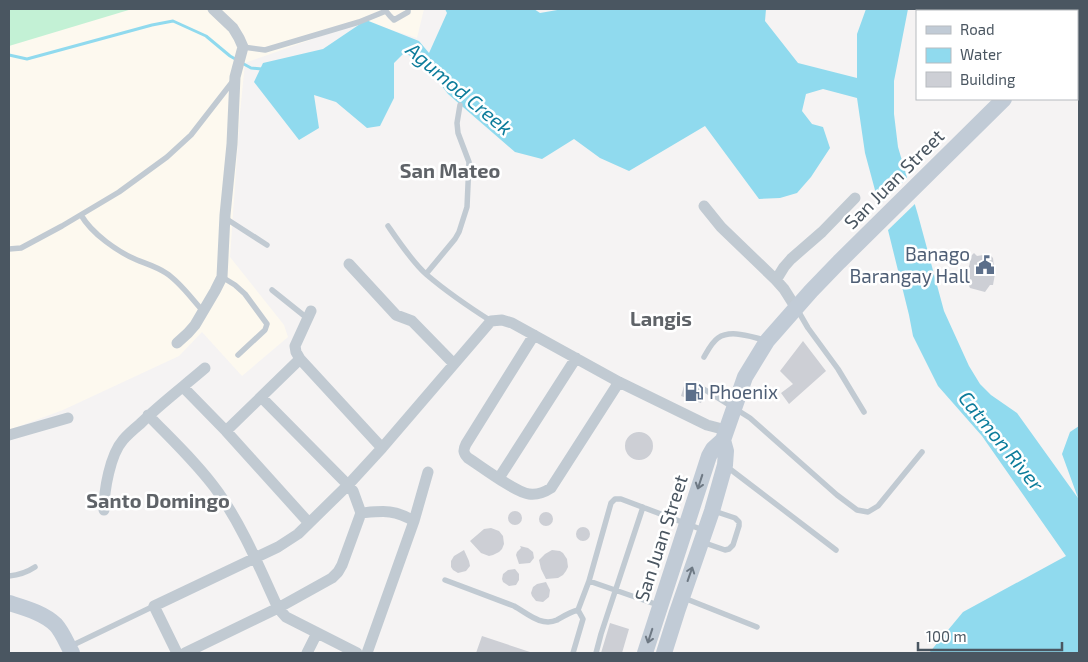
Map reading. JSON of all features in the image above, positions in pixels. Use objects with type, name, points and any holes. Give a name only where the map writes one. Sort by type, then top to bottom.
[{"type":"main road","name":"San Juan Street","points":[[645,653],[709,456],[724,435],[744,377],[767,341],[822,279],[1003,100]]},
{"type":"main road","name":"San Juan Street","points":[[664,653],[712,511],[725,465],[724,435]]},
{"type":"main road","points":[[9,604],[27,609],[50,620],[62,633],[70,650]]},
{"type":"street","points":[[177,342],[195,325],[222,277],[236,75],[243,49],[233,28],[213,9]]},
{"type":"street","points":[[776,280],[791,259],[822,232],[855,198]]},
{"type":"street","points":[[704,206],[721,227],[776,280],[796,308]]},
{"type":"street","points":[[349,264],[396,315],[412,321],[454,364]]},
{"type":"street","points":[[309,314],[295,346],[296,352],[300,359],[382,448]]},
{"type":"street","points":[[177,653],[154,606],[289,541],[348,485],[491,322],[497,320],[507,321],[619,382],[724,435]]},
{"type":"street","points":[[534,335],[464,447],[465,455],[468,458],[523,493],[538,494],[552,488],[619,382]]},
{"type":"street","points":[[499,478],[576,358]]},
{"type":"street","points":[[226,431],[300,359]]},
{"type":"street","points":[[104,510],[104,495],[113,460],[122,440],[148,415],[205,368]]},
{"type":"street","points":[[183,387],[226,431],[309,523]]},
{"type":"street","points":[[185,653],[278,608],[326,582],[338,572],[342,565],[361,512],[353,491],[348,485],[261,397]]},
{"type":"street","points":[[148,415],[201,469],[218,491],[230,509],[278,608],[286,617],[357,653]]},
{"type":"street","points":[[9,435],[68,418]]},
{"type":"street","points":[[367,653],[414,521],[428,472]]},
{"type":"street","points":[[361,512],[392,511],[403,514],[414,521]]},
{"type":"street","points":[[307,653],[317,633]]},
{"type":"lane","points":[[243,49],[265,50],[359,22],[385,10],[394,20],[408,12],[408,9]]},
{"type":"lane","points":[[9,249],[21,248],[81,215],[119,192],[167,157],[194,131],[236,75]]},
{"type":"lane","points":[[426,274],[455,239],[467,207],[469,162],[458,133],[457,123],[460,106]]},
{"type":"lane","points":[[81,215],[95,232],[117,248],[174,278],[203,311]]},
{"type":"lane","points":[[225,218],[267,244]]},
{"type":"lane","points":[[388,226],[426,274],[491,322]]},
{"type":"lane","points":[[222,277],[235,284],[245,294],[267,324],[265,330],[238,355]]},
{"type":"lane","points":[[272,290],[309,314]]},
{"type":"lane","points":[[796,308],[838,369],[864,412]]},
{"type":"lane","points":[[704,357],[719,336],[736,334],[767,341]]},
{"type":"lane","points":[[695,388],[698,386],[702,388],[750,418],[837,495],[857,510],[868,512],[878,506],[922,452]]},
{"type":"lane","points":[[725,465],[836,550]]},
{"type":"lane","points":[[574,653],[583,619],[578,610],[589,581],[611,503],[615,499],[621,499],[643,507],[686,524],[725,550],[729,549],[733,545],[739,522],[735,518],[712,511]]},
{"type":"lane","points":[[596,653],[643,507]]},
{"type":"lane","points":[[9,576],[19,575],[35,567]]},
{"type":"lane","points":[[446,580],[514,606],[530,616],[545,622],[551,622],[578,610]]},
{"type":"lane","points":[[589,581],[660,606],[680,605],[757,627]]},
{"type":"lane","points":[[70,650],[154,606]]},
{"type":"shaded area","points":[[9,9],[424,9],[417,38],[364,21],[245,63],[230,257],[284,325],[288,337],[242,376],[202,332],[179,356],[63,410],[9,430]]},
{"type":"green space","points":[[9,9],[132,9],[9,46]]},
{"type":"water","name":"Catmon River","points":[[445,9],[534,9],[540,13],[563,9],[766,9],[765,21],[798,63],[857,78],[857,34],[866,9],[908,9],[894,81],[894,114],[898,147],[944,311],[969,366],[980,384],[991,395],[1017,413],[1078,498],[1062,454],[1070,432],[1079,426],[1079,653],[929,653],[963,612],[1066,556],[982,436],[938,386],[913,336],[887,226],[879,205],[865,153],[857,98],[823,89],[806,94],[802,111],[812,124],[823,127],[830,148],[811,177],[797,193],[780,198],[759,199],[705,126],[629,171],[600,158],[574,139],[542,159],[515,152],[448,94],[422,61],[404,53],[394,63],[394,98],[380,126],[367,128],[336,102],[314,95],[319,128],[299,140],[254,82],[263,63],[323,49],[366,20],[419,41],[429,53],[447,13]]},
{"type":"pier","points":[[909,176],[917,202],[886,232],[877,207]]},
{"type":"building","points":[[974,253],[977,256],[989,254],[993,258],[994,267],[996,268],[993,285],[990,285],[985,292],[970,288],[966,279],[970,262],[967,260]]},
{"type":"building","points":[[803,341],[826,371],[789,404],[781,393],[793,384],[780,371]]},
{"type":"building","points":[[684,386],[704,395],[701,403],[681,396]]},
{"type":"building","points":[[639,432],[649,436],[653,446],[649,456],[639,460],[629,456],[625,446],[629,436]]},
{"type":"building","points":[[515,511],[520,513],[522,518],[520,523],[515,525],[510,523],[508,518],[510,513]]},
{"type":"building","points":[[546,512],[551,514],[553,519],[551,524],[546,526],[541,524],[539,519],[541,514]]},
{"type":"building","points":[[583,527],[588,529],[590,534],[588,539],[583,541],[578,539],[576,534],[578,529]]},
{"type":"building","points":[[491,528],[499,531],[503,536],[504,544],[499,552],[489,556],[481,553],[470,541],[484,529]]},
{"type":"building","points":[[520,546],[528,548],[533,552],[534,558],[530,563],[519,564],[516,555],[521,548]]},
{"type":"building","points":[[464,550],[470,566],[466,571],[458,573],[451,567],[451,561],[454,556]]},
{"type":"building","points":[[552,550],[563,553],[567,559],[568,567],[563,575],[558,578],[546,579],[539,560]]},
{"type":"building","points":[[515,569],[519,574],[519,580],[516,585],[509,586],[503,582],[503,574],[508,570]]},
{"type":"building","points":[[546,582],[550,590],[549,597],[543,602],[536,601],[531,593],[533,587]]},
{"type":"building","points":[[610,623],[629,629],[622,653],[601,653]]},
{"type":"building","points":[[482,636],[530,652],[530,653],[476,653]]},
{"type":"waterway","name":"Agumod Creek","points":[[9,55],[27,59],[173,21],[206,36],[237,60]]},
{"type":"waterway","name":"Agumod Creek","points":[[242,63],[251,68],[262,69]]},
{"type":"place","name":"Banago Barangay Hall","points":[[985,265]]},
{"type":"place","name":"Phoenix","points":[[694,392]]},
{"type":"district","name":"San Mateo","points":[[450,171]]},
{"type":"district","name":"Langis","points":[[661,319]]},
{"type":"district","name":"Santo Domingo","points":[[158,501]]}]
